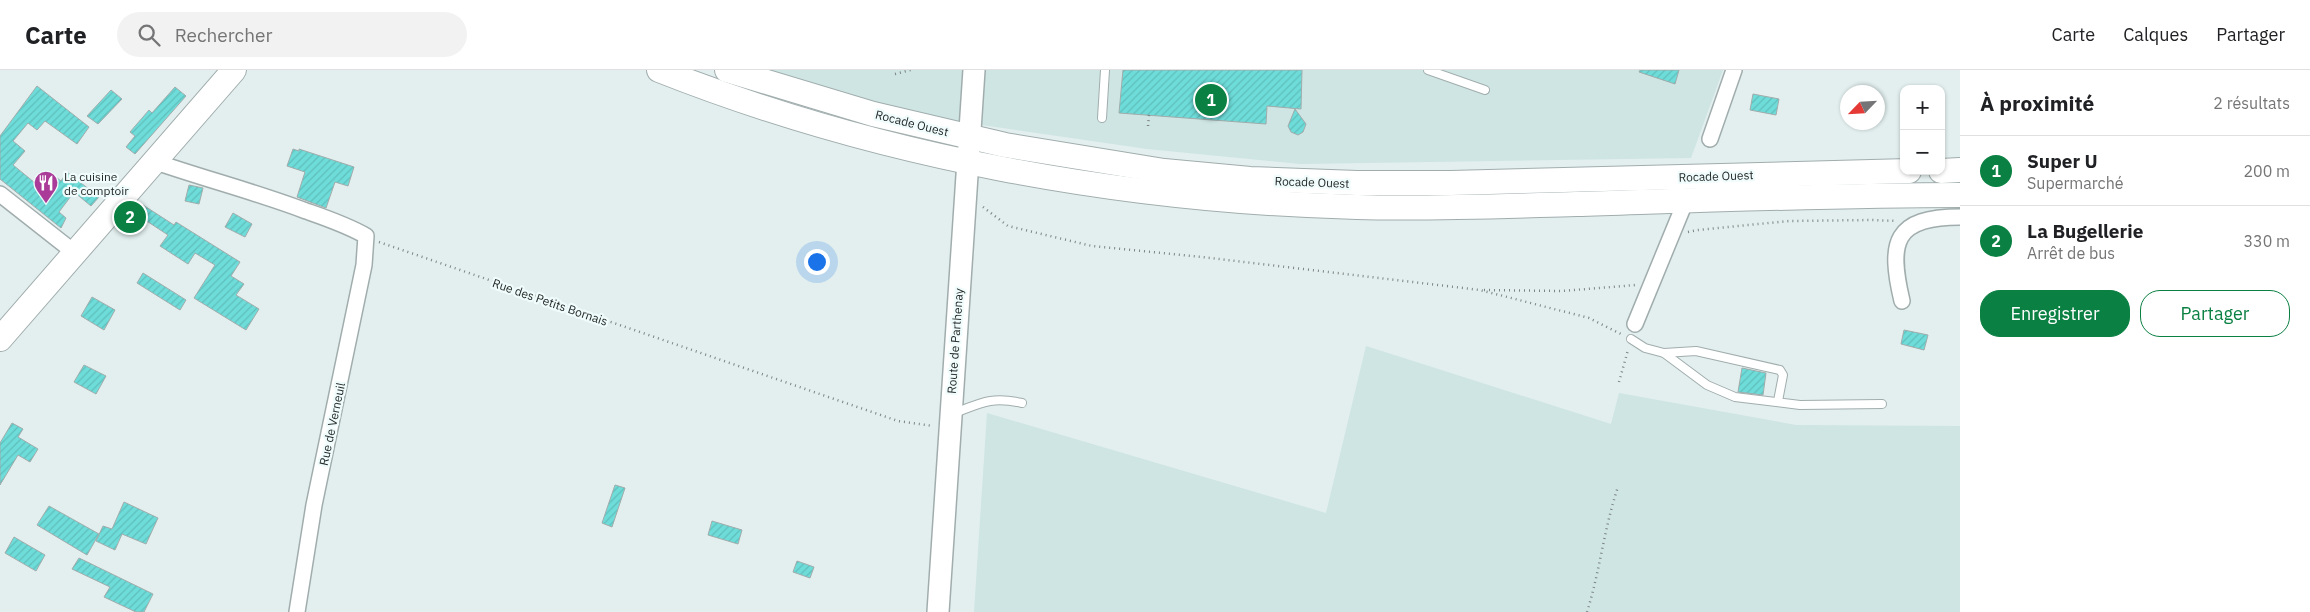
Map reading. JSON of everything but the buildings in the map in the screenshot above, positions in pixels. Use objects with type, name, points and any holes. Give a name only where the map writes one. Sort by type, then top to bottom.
[{"type":"main road","points":[[0,339],[156,162],[234,70]]},
{"type":"main road","name":"Rocade Ouest","points":[[659,70],[784,114],[855,134],[968,161],[1118,187],[1279,204],[1403,208],[1960,195]]},
{"type":"main road","name":"Rocade Ouest","points":[[727,70],[873,114],[970,137],[1064,156],[1164,171],[1250,179],[1312,182],[1451,183],[1900,171]]},
{"type":"main road","name":"Route de Parthenay","points":[[938,612],[974,70]]},
{"type":"main road","points":[[1945,171],[1960,170]]},
{"type":"street","points":[[1710,139],[1734,70]]},
{"type":"street","points":[[156,162],[186,173],[258,193],[350,227],[366,236]]},
{"type":"street","points":[[0,194],[75,253]]},
{"type":"street","points":[[1635,324],[1686,200]]},
{"type":"street","points":[[1902,301],[1894,261],[1903,234],[1918,221],[1960,217]]},
{"type":"street","name":"Rue de Verneuil","points":[[297,612],[314,505],[364,265],[366,236]]},
{"type":"lane","points":[[1102,118],[1105,70]]},
{"type":"lane","points":[[1428,70],[1485,90]]},
{"type":"lane","points":[[1631,339],[1644,348],[1664,353],[1696,351],[1780,370],[1783,375],[1778,401]]},
{"type":"lane","points":[[1664,353],[1707,384],[1735,397],[1800,405],[1882,404]]},
{"type":"lane","points":[[950,421],[988,400],[1002,399],[1022,402]]},
{"type":"path","points":[[895,74],[911,70]]},
{"type":"path","points":[[1148,115],[1148,126]]},
{"type":"path","points":[[966,189],[986,210],[1008,226],[1092,246],[1480,290],[1562,291],[1651,283]]},
{"type":"path","points":[[1670,238],[1698,230],[1789,221],[1918,221]]},
{"type":"path","name":"Rue des Petits Bornais","points":[[366,236],[508,288],[898,421],[922,426],[950,421]]},
{"type":"path","points":[[1480,290],[1588,318],[1631,339],[1619,382]]},
{"type":"path","points":[[1588,612],[1597,579],[1607,519],[1618,487]]},
{"type":"shaded area","points":[[762,70],[1723,70],[1691,158],[1300,164],[1147,149],[913,115]]},
{"type":"shaded area","points":[[1366,346],[1611,424],[1619,393],[1796,425],[1960,426],[1960,612],[974,612],[987,413],[1326,513]]},
{"type":"place","name":"Super U","points":[[1211,100]]},
{"type":"place","name":"La cuisine de comptoir","points":[[46,204]]},
{"type":"place","name":"La Bugellerie","points":[[130,217]]}]
